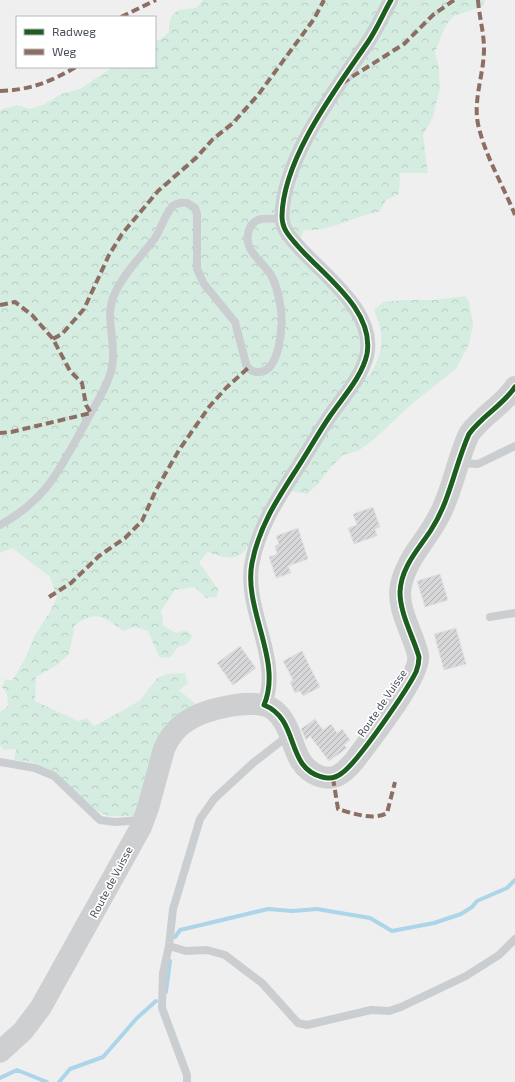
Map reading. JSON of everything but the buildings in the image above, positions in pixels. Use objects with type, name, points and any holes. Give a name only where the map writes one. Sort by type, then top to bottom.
[{"type":"street","points":[[264,705],[269,687],[267,663],[251,588],[251,565],[257,541],[273,506],[330,417],[359,376],[368,350],[366,330],[357,309],[284,230],[282,220],[284,201],[290,177],[314,125],[325,105],[374,32],[391,0]]},
{"type":"street","name":"Route de Vuisse","points":[[0,1052],[23,1031],[44,1002],[144,820],[164,749],[169,738],[176,730],[191,718],[209,712],[246,704],[264,705],[279,715],[290,734],[299,759],[306,770],[322,777],[337,777],[345,772],[355,760],[411,680],[417,668],[418,657],[402,608],[401,586],[411,558],[441,514],[458,463],[472,430],[507,397],[515,387]]},
{"type":"lane","points":[[0,525],[28,507],[50,484],[102,393],[112,367],[111,314],[114,296],[121,283],[155,237],[171,208],[175,204],[187,203],[195,208],[197,214],[197,270],[204,284],[235,322],[248,368],[258,372],[269,368],[279,348],[281,312],[275,283],[271,274],[250,248],[247,235],[249,228],[257,219],[264,218],[282,220]]},
{"type":"lane","points":[[458,463],[478,464],[515,446]]},
{"type":"lane","points":[[490,617],[515,613]]},
{"type":"lane","points":[[187,1082],[187,1075],[162,1008],[161,999],[163,973],[169,946],[172,908],[200,820],[214,799],[253,763],[290,734]]},
{"type":"lane","points":[[0,762],[35,768],[54,776],[100,820],[115,822],[144,820]]},
{"type":"lane","points":[[169,946],[186,951],[206,950],[225,955],[262,983],[298,1023],[307,1025],[371,1010],[389,1011],[401,1007],[466,976],[499,955],[515,939]]},
{"type":"green space","points":[[203,0],[486,0],[481,7],[454,16],[446,25],[435,52],[439,68],[440,88],[433,117],[423,135],[428,173],[400,173],[399,194],[386,200],[379,212],[323,229],[304,230],[295,250],[316,276],[343,299],[362,336],[364,372],[368,377],[377,360],[381,344],[380,328],[374,310],[383,302],[403,300],[436,300],[465,296],[469,302],[473,324],[469,344],[456,369],[413,403],[371,442],[358,451],[343,455],[330,468],[318,484],[307,494],[285,490],[262,528],[241,554],[235,557],[228,557],[208,552],[199,562],[218,589],[217,597],[206,598],[195,587],[175,590],[161,611],[164,626],[176,633],[186,630],[193,636],[187,644],[178,647],[170,658],[159,657],[148,631],[134,627],[123,631],[105,619],[95,617],[83,620],[75,625],[69,654],[57,665],[36,677],[35,701],[78,721],[87,718],[94,726],[140,700],[157,678],[167,674],[185,673],[188,683],[179,690],[199,707],[184,714],[141,816],[109,816],[98,812],[48,770],[32,762],[14,760],[16,749],[4,750],[0,745],[0,712],[8,706],[7,694],[2,687],[5,679],[12,681],[26,657],[35,635],[50,612],[57,597],[50,577],[12,548],[0,553],[0,110],[17,105],[30,109],[45,104],[61,94],[80,89],[112,68],[156,68],[156,41],[161,39],[169,32],[169,25],[172,15],[179,10],[196,8]]},
{"type":"waterway","points":[[175,937],[180,930],[268,909],[293,911],[317,909],[370,918],[392,931],[434,923],[461,914],[472,907],[477,901],[507,888],[515,880]]},
{"type":"waterway","points":[[166,992],[170,961]]},
{"type":"waterway","points":[[59,1082],[70,1069],[103,1057],[137,1018],[156,1001]]},
{"type":"waterway","points":[[0,1078],[17,1070],[47,1082]]},
{"type":"marked path","points":[[123,16],[156,0]]},
{"type":"marked path","points":[[53,339],[62,334],[84,309],[109,255],[122,234],[158,191],[196,158],[213,139],[233,123],[258,95],[314,19],[324,0]]},
{"type":"marked path","points":[[342,83],[404,44],[433,15],[454,0]]},
{"type":"marked path","points":[[478,0],[484,49],[477,105],[478,124],[485,148],[515,215]]},
{"type":"marked path","points":[[0,91],[21,89],[40,84],[74,68]]},
{"type":"marked path","points":[[0,305],[15,302],[32,315],[53,339],[70,371],[82,383],[86,405],[91,413],[11,432],[0,433]]},
{"type":"marked path","points":[[49,597],[71,583],[99,556],[125,538],[142,521],[156,490],[179,450],[209,407],[226,388],[248,368]]},
{"type":"marked path","points":[[333,778],[338,809],[369,816],[387,813],[395,782]]},
{"type":"cycle path","points":[[391,0],[371,37],[327,102],[301,148],[291,171],[285,194],[282,216],[284,228],[290,238],[332,280],[355,307],[363,322],[367,338],[367,354],[357,379],[326,422],[270,513],[259,537],[252,563],[251,581],[253,598],[269,671],[269,688],[264,705],[275,712],[283,721],[302,764],[310,772],[327,778],[340,775],[359,755],[382,725],[416,672],[419,657],[402,608],[400,592],[403,575],[411,559],[438,519],[469,434],[505,399],[515,387]]}]
